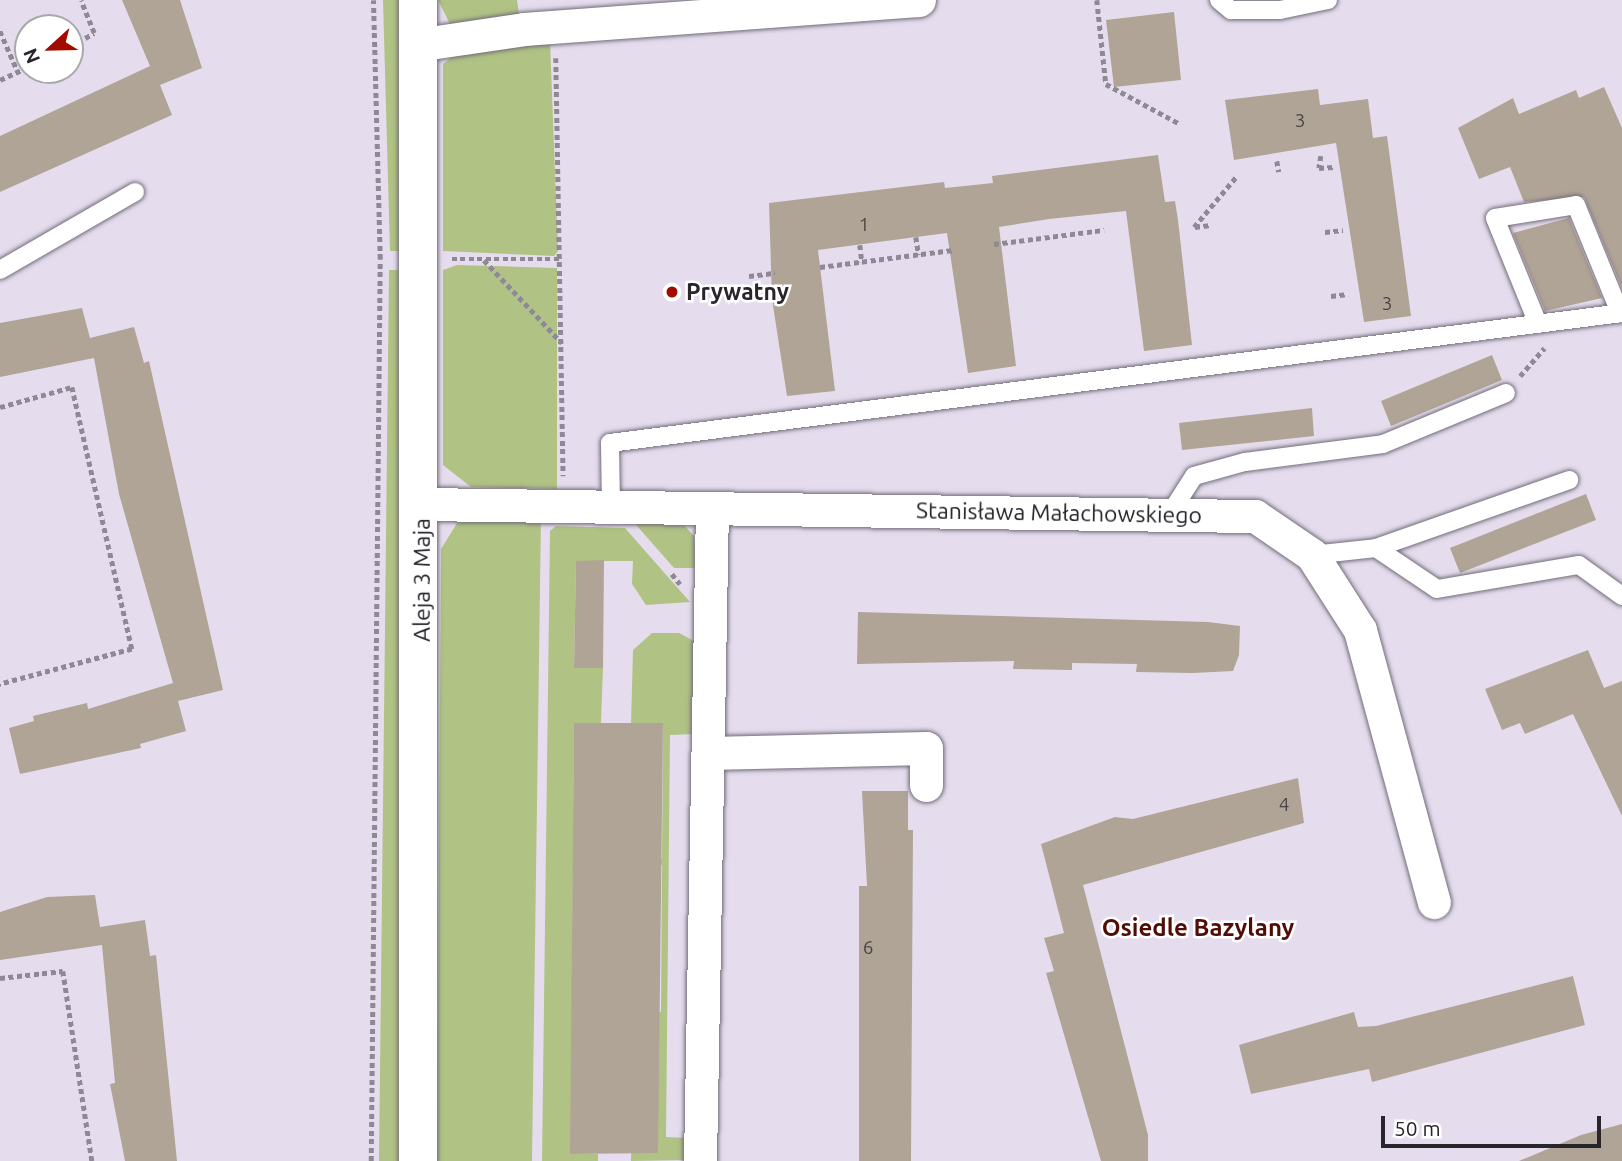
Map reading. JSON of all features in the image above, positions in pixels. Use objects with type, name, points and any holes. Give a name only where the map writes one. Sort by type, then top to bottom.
[{"type":"street","name":"Aleja 3 Maja","points":[[418,0],[423,44],[418,1161]]},
{"type":"street","points":[[423,44],[554,27],[919,0]]},
{"type":"street","name":"Stanisława Małachowskiego","points":[[422,504],[1255,516],[1311,555],[1360,630],[1434,902]]},
{"type":"street","points":[[701,1161],[712,509]]},
{"type":"street","points":[[709,753],[926,748],[926,785]]},
{"type":"lane","points":[[1219,0],[1231,10],[1280,10],[1328,0]]},
{"type":"lane","points":[[0,270],[135,191]]},
{"type":"lane","points":[[611,507],[610,443],[1538,324],[1621,313],[1576,205],[1495,218],[1538,324]]},
{"type":"lane","points":[[1169,514],[1194,476],[1245,462],[1383,444],[1506,393]]},
{"type":"lane","points":[[1311,555],[1376,548],[1569,480]]},
{"type":"lane","points":[[1376,548],[1437,589],[1564,563],[1579,565],[1622,596]]},
{"type":"path","points":[[81,0],[94,33],[84,38]]},
{"type":"path","points":[[371,1161],[380,195],[373,0]]},
{"type":"path","points":[[1097,0],[1106,84],[1180,124]]},
{"type":"path","points":[[554,27],[561,259],[563,488]]},
{"type":"path","points":[[0,31],[14,63]]},
{"type":"path","points":[[1321,156],[1319,168],[1333,166]]},
{"type":"path","points":[[1277,161],[1279,172]]},
{"type":"path","points":[[1211,225],[1194,227],[1236,177]]},
{"type":"path","points":[[994,244],[1104,230]]},
{"type":"path","points":[[1325,232],[1343,230]]},
{"type":"path","points":[[916,237],[919,255]]},
{"type":"path","points":[[860,245],[862,262]]},
{"type":"path","points":[[820,267],[953,250]]},
{"type":"path","points":[[444,259],[561,259]]},
{"type":"path","points":[[483,259],[562,343]]},
{"type":"path","points":[[749,276],[775,273]]},
{"type":"path","points":[[1331,296],[1348,294]]},
{"type":"path","points":[[1506,393],[1542,349],[1554,346]]},
{"type":"path","points":[[0,407],[72,387],[132,649],[0,684]]},
{"type":"path","points":[[0,978],[63,971],[92,1161]]},
{"type":"green space","points":[[383,0],[403,0],[409,251],[390,251]]},
{"type":"green space","points":[[438,0],[517,0],[520,21],[450,24]]},
{"type":"green space","points":[[550,41],[558,251],[554,256],[443,251],[443,64],[457,53]]},
{"type":"green space","points":[[457,265],[557,268],[557,489],[471,487],[443,465],[443,270]]},
{"type":"green space","points":[[389,270],[410,270],[402,1161],[379,1161]]},
{"type":"green space","points":[[541,516],[532,1161],[437,1161],[441,549],[459,520]]},
{"type":"green space","points":[[630,518],[680,521],[694,536],[696,568],[674,568]]},
{"type":"green space","points":[[556,526],[625,528],[690,602],[646,605],[632,584],[633,561],[576,561],[574,668],[603,668],[601,723],[574,724],[571,1154],[598,1154],[598,1161],[542,1161],[550,531]]},
{"type":"green space","points":[[652,633],[679,633],[694,641],[694,734],[670,735],[666,1137],[687,1138],[686,1160],[631,1161],[633,1011],[661,1012],[662,865],[633,865],[633,858],[662,859],[663,724],[631,724],[633,650]]},
{"type":"building","points":[[122,0],[180,0],[202,68],[160,85],[172,115],[0,192],[0,136],[150,66]]},
{"type":"building","points":[[1174,12],[1181,80],[1114,87],[1106,20]]},
{"type":"building","points":[[1604,87],[1622,128],[1622,288],[1584,197],[1524,202],[1510,167],[1479,179],[1458,128],[1513,98],[1519,114],[1576,90],[1579,98]]},
{"type":"building","points":[[1318,89],[1320,105],[1368,99],[1373,138],[1387,136],[1411,316],[1364,322],[1336,143],[1234,160],[1225,100]]},
{"type":"building","points":[[1158,155],[1165,202],[1175,201],[1192,345],[1144,351],[1126,211],[1049,219],[999,227],[1016,366],[968,373],[947,233],[818,250],[835,391],[787,396],[772,299],[769,203],[944,182],[945,188],[993,183],[992,176]]},
{"type":"building","points":[[1569,218],[1602,298],[1545,311],[1513,233]]},
{"type":"building","points":[[82,308],[90,338],[134,327],[144,363],[149,361],[223,690],[178,701],[186,731],[140,744],[141,748],[20,774],[9,728],[34,721],[33,716],[87,703],[88,709],[173,683],[119,494],[94,358],[0,377],[0,323]]},
{"type":"building","points":[[1492,355],[1502,380],[1391,426],[1381,401]]},
{"type":"building","points":[[1312,408],[1314,436],[1182,450],[1179,423]]},
{"type":"building","points":[[1586,494],[1596,520],[1460,573],[1450,548]]},
{"type":"building","points":[[604,560],[603,668],[574,668],[576,561]]},
{"type":"building","points":[[858,612],[1208,622],[1240,626],[1239,655],[1233,671],[1193,673],[1136,672],[1137,664],[1072,663],[1072,670],[1013,669],[1014,661],[857,664]]},
{"type":"building","points":[[1588,650],[1604,688],[1622,681],[1622,816],[1573,714],[1525,734],[1520,723],[1502,730],[1485,689]]},
{"type":"building","points":[[574,723],[663,723],[658,1153],[570,1154]]},
{"type":"building","points":[[1298,778],[1304,823],[1083,885],[1148,1135],[1148,1161],[1101,1161],[1046,973],[1054,971],[1044,938],[1064,933],[1041,844],[1115,817],[1133,819]]},
{"type":"building","points":[[862,791],[908,791],[908,830],[913,830],[911,1161],[859,1161],[859,886],[867,886]]},
{"type":"building","points":[[95,895],[100,927],[145,920],[150,956],[156,955],[177,1161],[125,1161],[110,1084],[115,1083],[102,945],[0,960],[0,912],[47,897]]},
{"type":"building","points":[[1573,976],[1585,1025],[1372,1082],[1369,1069],[1251,1094],[1239,1045],[1354,1012],[1358,1027],[1376,1026]]},
{"type":"building","points":[[1622,1124],[1622,1161],[1519,1161],[1581,1135]]},
{"type":"place","name":"Prywatny","points":[[672,292]]},
{"type":"district","name":"Osiedle Bazylany","points":[[1198,928]]}]
